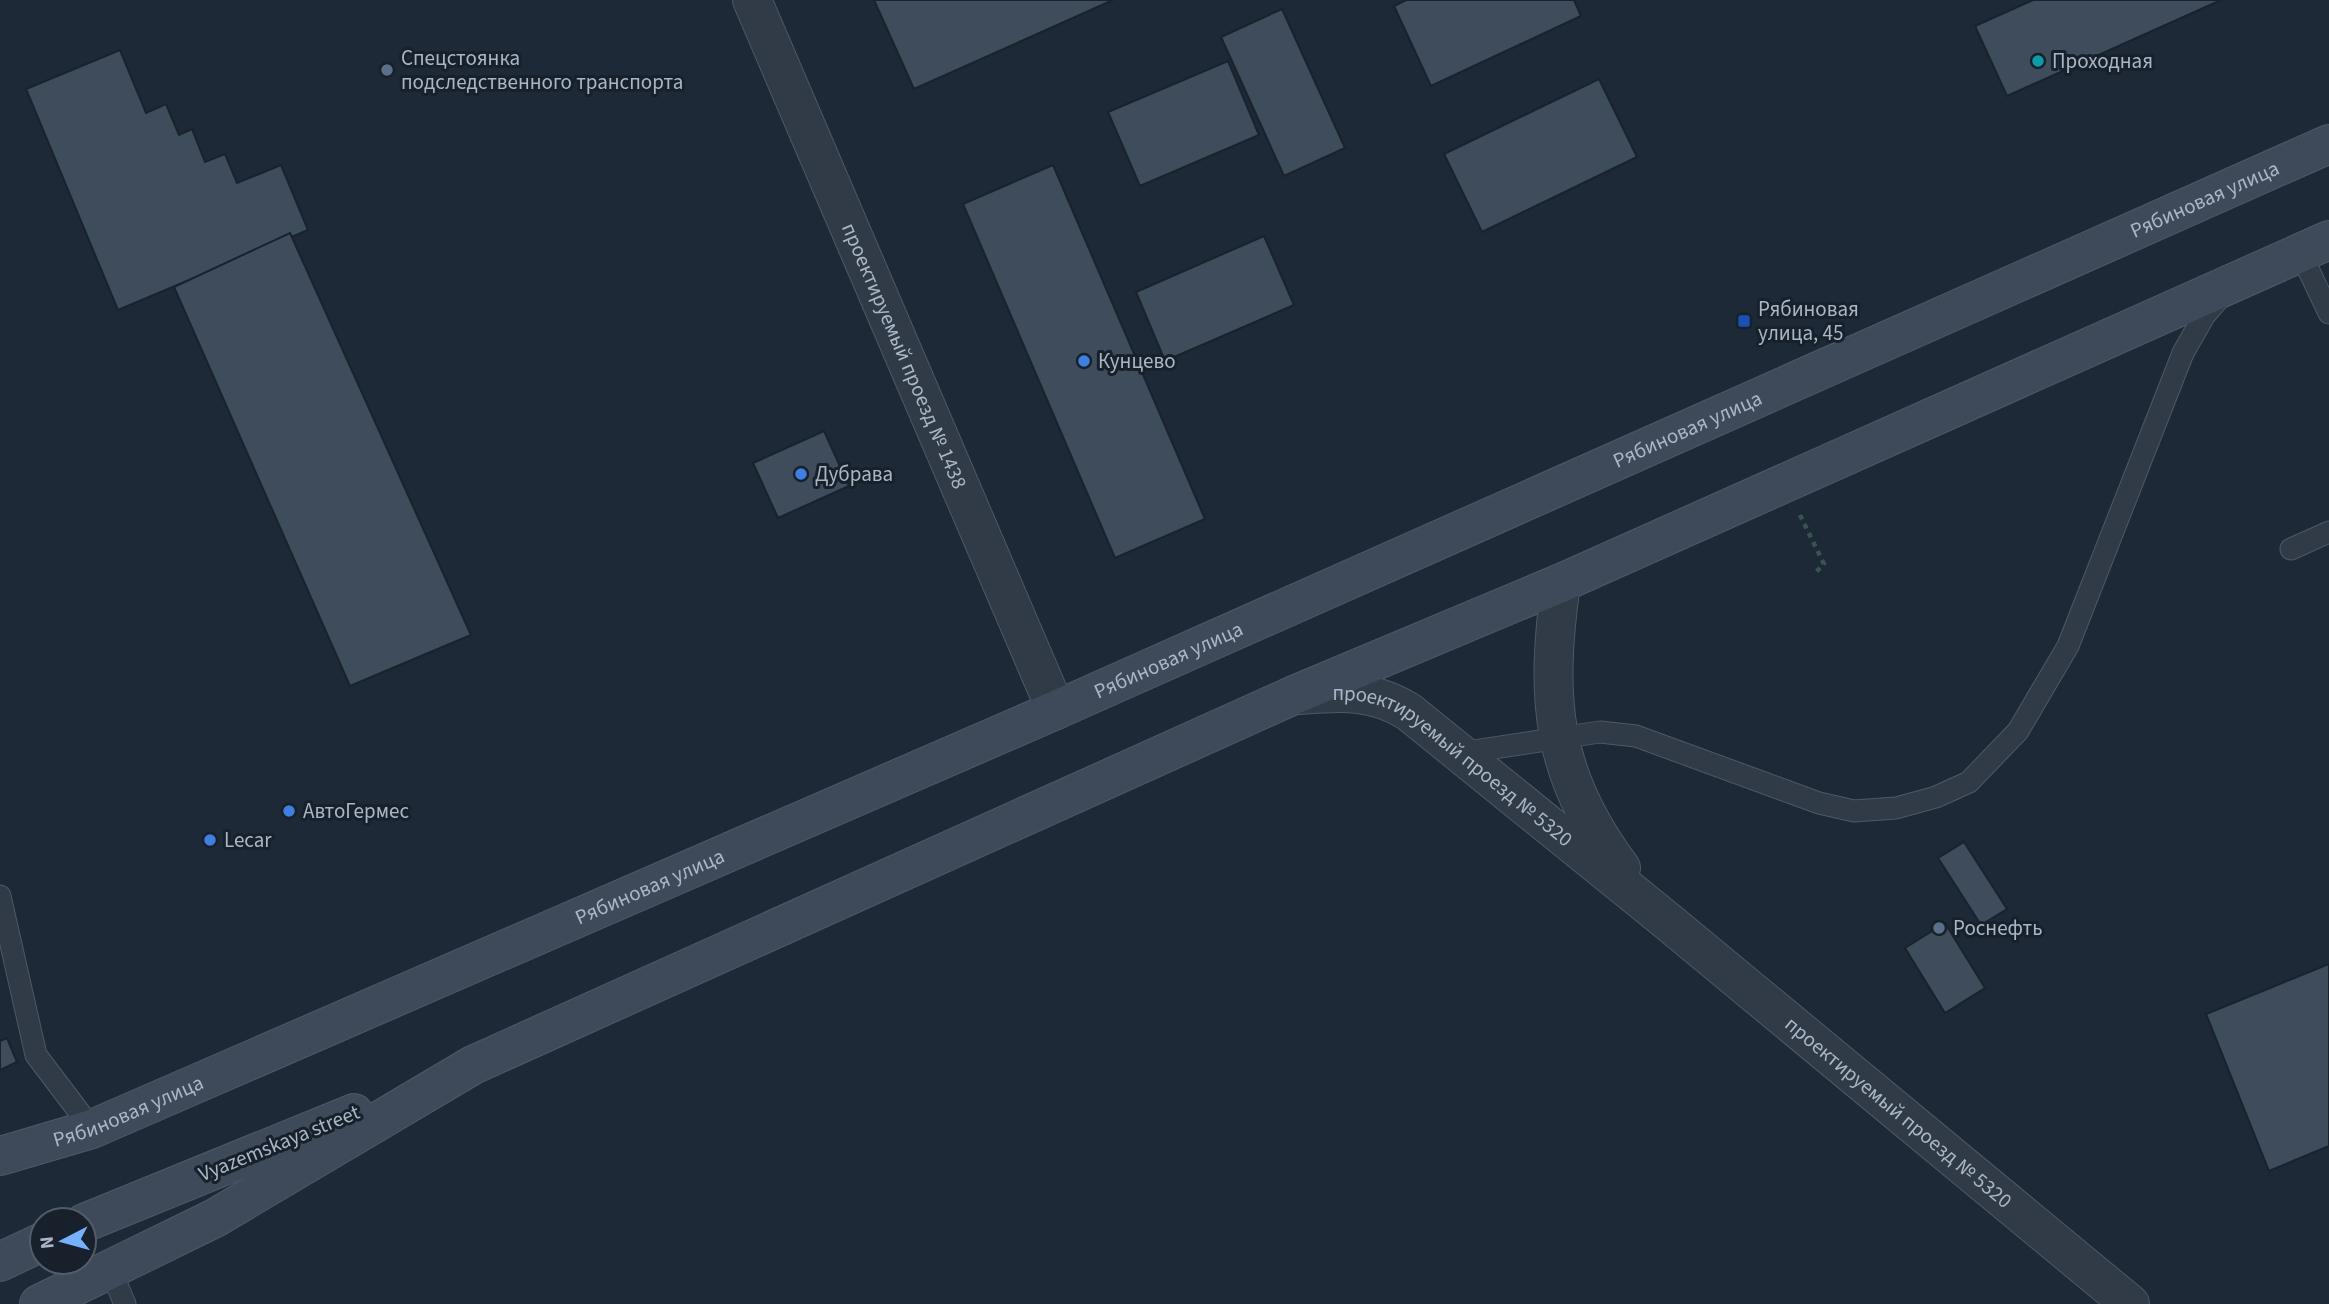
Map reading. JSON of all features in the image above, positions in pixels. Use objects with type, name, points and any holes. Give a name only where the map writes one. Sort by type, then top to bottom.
[{"type":"main road","name":"Рябиновая улица","points":[[0,1156],[92,1129],[1056,710],[2329,144]]},
{"type":"main road","points":[[39,1304],[215,1218],[473,1065],[1294,695],[1561,583],[2314,246]]},
{"type":"main road","name":"Vyazemskaya street","points":[[98,1217],[473,1065]]},
{"type":"main road","points":[[0,1173],[92,1129]]},
{"type":"main road","points":[[0,1262],[28,1249]]},
{"type":"street","name":"проектируемый проезд № 1438","points":[[752,0],[1056,710]]},
{"type":"street","name":"проектируемый проезд № 5320","points":[[1561,583],[1552,655],[1551,692],[1557,736],[1579,800],[1602,842],[1666,920]]},
{"type":"street","name":"проектируемый проезд № 5320","points":[[1294,695],[1344,691],[1384,698],[1409,712],[1666,920],[2130,1304]]},
{"type":"lane","points":[[2314,246],[2329,313]]},
{"type":"lane","points":[[1460,753],[1557,736],[1600,732],[1636,736],[1819,803],[1854,811],[1896,808],[1936,797],[1969,782],[2018,731],[2068,646],[2183,353],[2204,316],[2233,282]]},
{"type":"lane","points":[[2291,549],[2329,532]]},
{"type":"lane","points":[[0,895],[36,1055],[92,1129]]},
{"type":"lane","points":[[110,1269],[125,1304]]},
{"type":"path","points":[[1798,513],[1824,564],[1814,575]]},
{"type":"building","points":[[874,0],[1113,0],[914,89]]},
{"type":"building","points":[[1406,0],[1574,0],[1581,16],[1431,86],[1394,6]]},
{"type":"building","name":"Проходная","points":[[2033,0],[2221,0],[2007,96],[1975,26]]},
{"type":"building","points":[[1282,9],[1345,148],[1284,176],[1221,37]]},
{"type":"building","points":[[120,50],[146,113],[166,104],[179,135],[192,129],[205,162],[225,154],[237,183],[281,165],[308,230],[118,310],[26,89]]},
{"type":"building","points":[[1228,61],[1259,135],[1140,186],[1108,112]]},
{"type":"building","points":[[1599,79],[1637,157],[1482,232],[1444,154]]},
{"type":"building","name":"Кунцево","points":[[1053,165],[1205,519],[1115,558],[963,204]]},
{"type":"building","points":[[290,233],[471,635],[350,686],[174,287]]},
{"type":"building","points":[[1264,236],[1294,305],[1165,361],[1136,292]]},
{"type":"building","name":"Дубрава","points":[[824,431],[849,486],[778,518],[753,463]]},
{"type":"building","points":[[1964,842],[2007,909],[1981,925],[1938,858]]},
{"type":"building","points":[[1945,923],[1985,988],[1945,1013],[1905,948]]},
{"type":"building","points":[[2329,964],[2329,1146],[2269,1171],[2206,1014]]},
{"type":"building","points":[[7,1038],[17,1062],[0,1070],[0,1041]]},
{"type":"place","name":"Проходная","points":[[2038,61]]},
{"type":"place","name":"Спецстоянка подследственного транспорта","points":[[387,70]]},
{"type":"place","name":"Рябиновая улица, 45","points":[[1744,321]]},
{"type":"place","name":"Кунцево","points":[[1084,361]]},
{"type":"place","name":"Дубрава","points":[[801,474]]},
{"type":"place","name":"АвтоГермес","points":[[289,811]]},
{"type":"place","name":"Lecar","points":[[210,840]]},
{"type":"place","name":"Роснефть","points":[[1939,928]]}]
